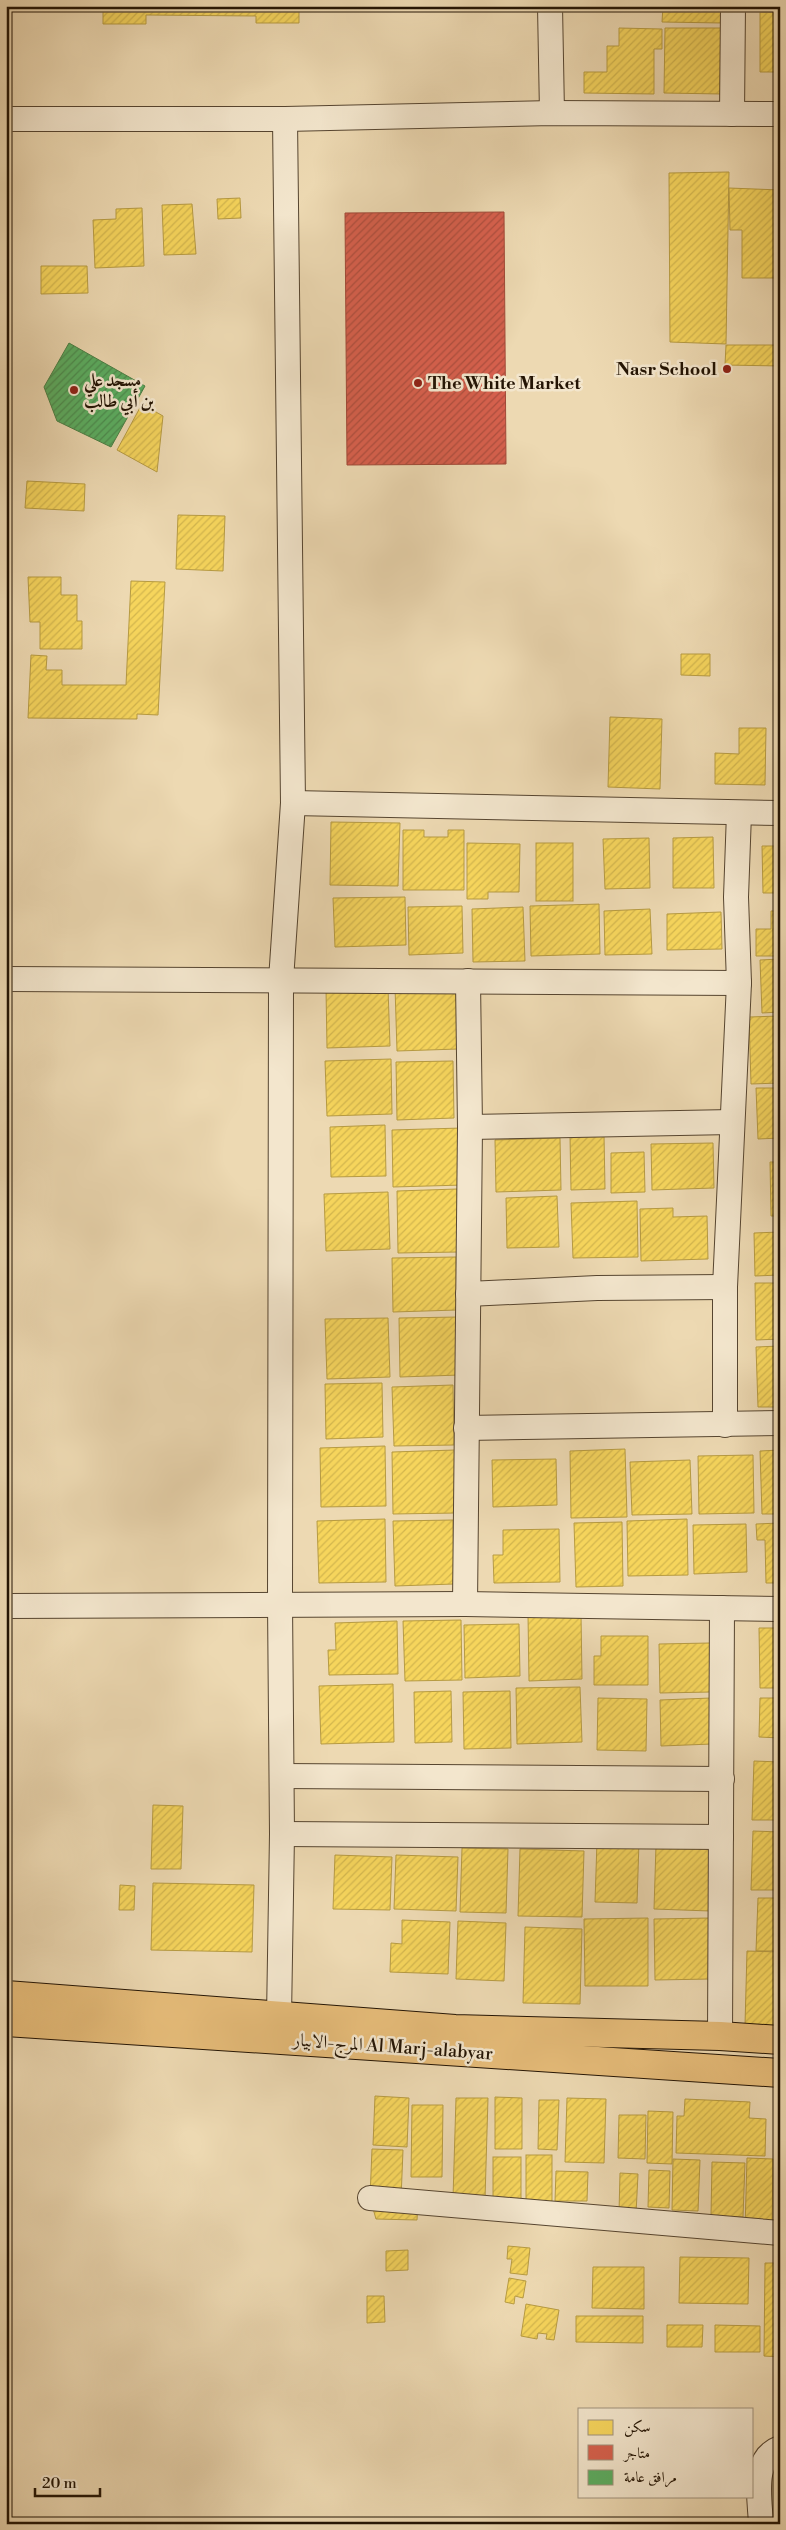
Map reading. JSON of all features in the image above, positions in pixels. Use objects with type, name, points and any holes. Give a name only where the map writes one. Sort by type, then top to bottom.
[{"type":"main road","name":"المرج-الابيار Al Marj-alabyar","points":[[6,1995],[455,2029],[720,2036],[780,2040]]},
{"type":"main road","name":"المرج-الابيار Al Marj-alabyar","points":[[6,2022],[780,2073]]},
{"type":"street","points":[[550,6],[552,113]]},
{"type":"street","points":[[732,6],[732,114]]},
{"type":"street","points":[[6,119],[285,119],[552,113],[780,114]]},
{"type":"street","points":[[279,2017],[282,1834],[280,1603],[281,980],[293,803],[285,119]]},
{"type":"street","points":[[293,803],[780,813]]},
{"type":"street","points":[[725,1425],[725,1286],[739,983],[736,897],[739,813]]},
{"type":"street","points":[[6,979],[739,983]]},
{"type":"street","points":[[465,1604],[470,1127],[468,981]]},
{"type":"street","points":[[470,1127],[732,1122]]},
{"type":"street","points":[[468,1294],[597,1288],[725,1286]]},
{"type":"street","points":[[466,1428],[780,1423]]},
{"type":"street","points":[[6,1606],[280,1603],[780,1609]]},
{"type":"street","points":[[720,2036],[722,1608]]},
{"type":"street","points":[[282,1776],[722,1779]]},
{"type":"street","points":[[282,1834],[721,1836]]},
{"type":"street","points":[[370,2198],[780,2234]]},
{"type":"street","points":[[761,2524],[759,2475],[766,2456],[780,2448]]},
{"type":"building: سكن","points":[[103,6],[299,6],[299,23],[256,23],[256,16],[146,15],[146,24],[103,24]]},
{"type":"building: سكن","points":[[663,6],[722,6],[722,23],[662,22]]},
{"type":"building: سكن","points":[[767,6],[780,6],[780,21],[766,21]]},
{"type":"building: سكن","points":[[760,12],[780,13],[780,72],[760,72]]},
{"type":"building: سكن","points":[[619,28],[662,29],[662,49],[654,49],[654,94],[584,93],[584,72],[607,72],[607,46],[619,46]]},
{"type":"building: سكن","points":[[665,28],[722,28],[722,94],[664,93]]},
{"type":"building: سكن","points":[[729,172],[726,344],[670,342],[669,173]]},
{"type":"building: سكن","points":[[729,188],[780,190],[780,366],[725,365],[726,345],[776,345],[776,278],[742,278],[742,230],[730,230]]},
{"type":"building: سكن","points":[[240,198],[241,218],[218,219],[217,199]]},
{"type":"building: سكن","points":[[192,204],[196,254],[164,255],[162,205]]},
{"type":"building: سكن","points":[[142,208],[144,266],[95,268],[93,220],[116,219],[116,209]]},
{"type":"building: سكن","points":[[41,266],[87,266],[88,293],[41,294]]},
{"type":"building: سكن","points":[[142,404],[163,416],[157,472],[117,450]]},
{"type":"building: سكن","points":[[27,481],[85,484],[84,511],[25,508]]},
{"type":"building: سكن","points":[[178,515],[225,516],[223,571],[176,569]]},
{"type":"building: سكن","points":[[28,577],[61,577],[61,595],[77,595],[77,621],[82,621],[82,649],[40,649],[40,622],[30,622]]},
{"type":"building: سكن","points":[[131,581],[165,582],[158,715],[137,714],[137,719],[28,718],[31,655],[47,656],[46,670],[62,670],[62,685],[126,685]]},
{"type":"building: سكن","points":[[681,654],[710,654],[710,676],[681,675]]},
{"type":"building: سكن","points":[[610,717],[662,719],[660,789],[608,787]]},
{"type":"building: سكن","points":[[739,728],[766,728],[765,785],[715,784],[715,753],[739,754]]},
{"type":"building: سكن","points":[[331,822],[400,823],[398,886],[330,885]]},
{"type":"building: سكن","points":[[403,830],[424,830],[424,837],[448,837],[448,830],[464,830],[464,890],[403,890]]},
{"type":"building: سكن","points":[[713,837],[714,888],[673,888],[673,838]]},
{"type":"building: سكن","points":[[649,838],[650,888],[605,889],[603,839]]},
{"type":"building: سكن","points":[[467,843],[520,844],[519,892],[488,892],[488,899],[467,899]]},
{"type":"building: سكن","points":[[536,843],[573,843],[573,901],[536,901]]},
{"type":"building: سكن","points":[[762,846],[780,846],[780,893],[763,893]]},
{"type":"building: سكن","points":[[405,897],[406,945],[335,947],[333,898]]},
{"type":"building: سكن","points":[[599,904],[600,954],[531,956],[530,906]]},
{"type":"building: سكن","points":[[462,906],[463,953],[409,955],[408,907]]},
{"type":"building: سكن","points":[[523,907],[525,961],[473,962],[472,909]]},
{"type":"building: سكن","points":[[650,909],[652,954],[605,955],[604,911]]},
{"type":"building: سكن","points":[[771,911],[780,911],[780,956],[756,956],[756,929],[771,929]]},
{"type":"building: سكن","points":[[721,912],[722,949],[667,950],[667,914]]},
{"type":"building: سكن","points":[[780,959],[780,1012],[762,1013],[760,960]]},
{"type":"building: سكن","points":[[456,985],[458,1049],[397,1051],[395,987]]},
{"type":"building: سكن","points":[[388,988],[390,1046],[327,1048],[326,989]]},
{"type":"building: سكن","points":[[780,1016],[780,1083],[751,1084],[749,1017]]},
{"type":"building: سكن","points":[[391,1059],[392,1114],[327,1116],[325,1061]]},
{"type":"building: سكن","points":[[453,1061],[454,1118],[397,1120],[396,1062]]},
{"type":"building: سكن","points":[[756,1088],[780,1088],[780,1138],[758,1139]]},
{"type":"building: سكن","points":[[385,1125],[386,1176],[331,1177],[330,1127]]},
{"type":"building: سكن","points":[[462,1128],[463,1185],[393,1187],[392,1130]]},
{"type":"building: سكن","points":[[604,1135],[605,1189],[571,1190],[570,1136]]},
{"type":"building: سكن","points":[[560,1138],[561,1190],[496,1192],[495,1140]]},
{"type":"building: سكن","points":[[713,1143],[714,1188],[652,1190],[651,1144]]},
{"type":"building: سكن","points":[[644,1152],[645,1192],[611,1193],[611,1153]]},
{"type":"building: سكن","points":[[770,1162],[780,1162],[780,1216],[771,1216]]},
{"type":"building: سكن","points":[[457,1189],[459,1252],[398,1253],[397,1191]]},
{"type":"building: سكن","points":[[388,1192],[390,1249],[326,1251],[324,1194]]},
{"type":"building: سكن","points":[[557,1196],[559,1247],[507,1248],[506,1198]]},
{"type":"building: سكن","points":[[637,1201],[638,1257],[573,1258],[571,1203]]},
{"type":"building: سكن","points":[[673,1208],[673,1217],[707,1216],[708,1259],[641,1261],[640,1209]]},
{"type":"building: سكن","points":[[780,1232],[780,1275],[755,1276],[754,1233]]},
{"type":"building: سكن","points":[[456,1257],[457,1310],[393,1312],[392,1258]]},
{"type":"building: سكن","points":[[755,1283],[780,1283],[780,1339],[756,1340]]},
{"type":"building: سكن","points":[[458,1317],[460,1375],[400,1377],[399,1318]]},
{"type":"building: سكن","points":[[388,1318],[390,1377],[327,1379],[325,1319]]},
{"type":"building: سكن","points":[[780,1346],[780,1407],[758,1407],[756,1347]]},
{"type":"building: سكن","points":[[382,1383],[383,1437],[326,1439],[325,1384]]},
{"type":"building: سكن","points":[[453,1385],[454,1445],[394,1446],[392,1387]]},
{"type":"building: سكن","points":[[385,1446],[386,1506],[321,1507],[320,1448]]},
{"type":"building: سكن","points":[[625,1449],[627,1517],[571,1518],[570,1451]]},
{"type":"building: سكن","points":[[455,1450],[457,1513],[393,1514],[392,1452]]},
{"type":"building: سكن","points":[[780,1450],[780,1514],[762,1514],[760,1451]]},
{"type":"building: سكن","points":[[753,1455],[754,1513],[699,1514],[698,1456]]},
{"type":"building: سكن","points":[[556,1459],[557,1505],[493,1507],[492,1460]]},
{"type":"building: سكن","points":[[690,1460],[692,1514],[632,1515],[630,1462]]},
{"type":"building: سكن","points":[[385,1519],[386,1582],[319,1583],[317,1521]]},
{"type":"building: سكن","points":[[687,1519],[688,1575],[628,1576],[627,1521]]},
{"type":"building: سكن","points":[[453,1520],[454,1584],[395,1586],[393,1521]]},
{"type":"building: سكن","points":[[622,1522],[623,1586],[576,1587],[574,1523]]},
{"type":"building: سكن","points":[[780,1523],[780,1583],[766,1583],[765,1540],[757,1540],[756,1524]]},
{"type":"building: سكن","points":[[746,1524],[747,1572],[694,1574],[693,1525]]},
{"type":"building: سكن","points":[[559,1529],[560,1582],[494,1583],[493,1555],[503,1555],[503,1530]]},
{"type":"building: سكن","points":[[581,1614],[582,1679],[529,1681],[528,1615]]},
{"type":"building: سكن","points":[[461,1620],[462,1680],[405,1681],[403,1621]]},
{"type":"building: سكن","points":[[397,1621],[398,1674],[329,1675],[328,1650],[336,1650],[335,1623]]},
{"type":"building: سكن","points":[[519,1624],[520,1676],[465,1678],[464,1625]]},
{"type":"building: سكن","points":[[759,1628],[780,1628],[780,1688],[760,1688]]},
{"type":"building: سكن","points":[[601,1636],[648,1636],[648,1685],[594,1685],[594,1656],[601,1656]]},
{"type":"building: سكن","points":[[710,1643],[711,1692],[660,1693],[659,1644]]},
{"type":"building: سكن","points":[[393,1684],[394,1742],[321,1744],[319,1686]]},
{"type":"building: سكن","points":[[580,1687],[582,1742],[517,1744],[516,1688]]},
{"type":"building: سكن","points":[[451,1691],[452,1742],[415,1743],[414,1692]]},
{"type":"building: سكن","points":[[510,1691],[511,1748],[464,1749],[463,1692]]},
{"type":"building: سكن","points":[[598,1698],[647,1699],[646,1751],[597,1750]]},
{"type":"building: سكن","points":[[711,1698],[712,1744],[661,1746],[660,1700]]},
{"type":"building: سكن","points":[[760,1698],[780,1698],[780,1738],[759,1737]]},
{"type":"building: سكن","points":[[754,1761],[780,1762],[780,1820],[752,1820]]},
{"type":"building: سكن","points":[[153,1805],[183,1806],[181,1869],[151,1869]]},
{"type":"building: سكن","points":[[753,1831],[780,1832],[780,1890],[751,1890]]},
{"type":"building: سكن","points":[[597,1841],[639,1842],[637,1903],[595,1902]]},
{"type":"building: سكن","points":[[656,1845],[712,1847],[710,1911],[654,1909]]},
{"type":"building: سكن","points":[[462,1848],[508,1849],[506,1913],[460,1912]]},
{"type":"building: سكن","points":[[520,1849],[584,1851],[582,1917],[518,1916]]},
{"type":"building: سكن","points":[[335,1855],[392,1857],[390,1910],[333,1909]]},
{"type":"building: سكن","points":[[396,1855],[458,1857],[456,1911],[394,1909]]},
{"type":"building: سكن","points":[[153,1883],[254,1885],[252,1952],[151,1950]]},
{"type":"building: سكن","points":[[120,1885],[135,1886],[134,1910],[119,1910]]},
{"type":"building: سكن","points":[[758,1898],[780,1898],[780,1951],[756,1951]]},
{"type":"building: سكن","points":[[648,1918],[648,1986],[585,1986],[584,1919]]},
{"type":"building: سكن","points":[[710,1918],[711,1979],[655,1980],[654,1919]]},
{"type":"building: سكن","points":[[402,1920],[450,1922],[448,1974],[390,1972],[391,1943],[402,1944]]},
{"type":"building: سكن","points":[[458,1921],[506,1923],[504,1981],[456,1979]]},
{"type":"building: سكن","points":[[525,1927],[582,1929],[580,2004],[523,2003]]},
{"type":"building: سكن","points":[[747,1951],[780,1952],[780,2026],[745,2025]]},
{"type":"building: سكن","points":[[375,2096],[409,2098],[407,2147],[373,2145]]},
{"type":"building: سكن","points":[[495,2097],[522,2098],[522,2149],[495,2149]]},
{"type":"building: سكن","points":[[456,2098],[488,2098],[485,2199],[453,2198]]},
{"type":"building: سكن","points":[[567,2098],[606,2099],[604,2163],[565,2162]]},
{"type":"building: سكن","points":[[685,2099],[750,2102],[749,2118],[766,2119],[765,2156],[676,2153],[677,2116],[684,2116]]},
{"type":"building: سكن","points":[[539,2100],[559,2100],[557,2150],[538,2149]]},
{"type":"building: سكن","points":[[412,2105],[443,2105],[442,2177],[411,2177]]},
{"type":"building: سكن","points":[[648,2111],[673,2112],[672,2164],[647,2163]]},
{"type":"building: سكن","points":[[619,2115],[646,2115],[645,2159],[618,2158]]},
{"type":"building: سكن","points":[[779,2121],[780,2225],[775,2225]]},
{"type":"building: سكن","points":[[372,2149],[403,2150],[401,2199],[370,2198]]},
{"type":"building: سكن","points":[[526,2155],[552,2155],[552,2208],[526,2208]]},
{"type":"building: سكن","points":[[493,2157],[521,2157],[521,2199],[493,2199]]},
{"type":"building: سكن","points":[[747,2158],[773,2159],[772,2230],[745,2229]]},
{"type":"building: سكن","points":[[673,2159],[700,2160],[698,2211],[672,2210]]},
{"type":"building: سكن","points":[[712,2162],[745,2163],[743,2217],[711,2216]]},
{"type":"building: سكن","points":[[649,2170],[670,2171],[669,2208],[648,2207]]},
{"type":"building: سكن","points":[[556,2171],[588,2172],[587,2201],[555,2201]]},
{"type":"building: سكن","points":[[620,2173],[638,2174],[636,2214],[619,2213]]},
{"type":"building: سكن","points":[[370,2198],[418,2203],[417,2220],[376,2219]]},
{"type":"building: سكن","points":[[508,2246],[530,2248],[527,2275],[510,2273],[512,2259],[507,2259]]},
{"type":"building: سكن","points":[[408,2250],[408,2270],[386,2271],[386,2251]]},
{"type":"building: سكن","points":[[680,2257],[749,2258],[748,2304],[679,2303]]},
{"type":"building: سكن","points":[[765,2263],[780,2263],[780,2357],[764,2356]]},
{"type":"building: سكن","points":[[593,2267],[644,2267],[644,2309],[592,2308]]},
{"type":"building: سكن","points":[[509,2278],[526,2281],[523,2298],[515,2296],[514,2304],[505,2302]]},
{"type":"building: سكن","points":[[367,2296],[384,2296],[385,2322],[367,2323]]},
{"type":"building: سكن","points":[[526,2304],[559,2310],[554,2340],[546,2339],[547,2334],[538,2333],[537,2339],[521,2336]]},
{"type":"building: سكن","points":[[576,2316],[643,2316],[643,2343],[576,2342]]},
{"type":"building: سكن","points":[[667,2325],[703,2325],[702,2347],[667,2347]]},
{"type":"building: سكن","points":[[715,2325],[760,2326],[760,2352],[715,2352]]},
{"type":"building: متاجر","points":[[504,212],[506,464],[347,465],[345,213]]},
{"type":"building: مرافق عامة","points":[[69,343],[145,386],[111,447],[57,421],[44,387]]},
{"type":"place","name":"Nasr School","points":[[727,369]]},
{"type":"place","name":"The White Market","points":[[418,383]]},
{"type":"place","name":"مسجد علي بن أبي طالب","points":[[74,390]]}]
